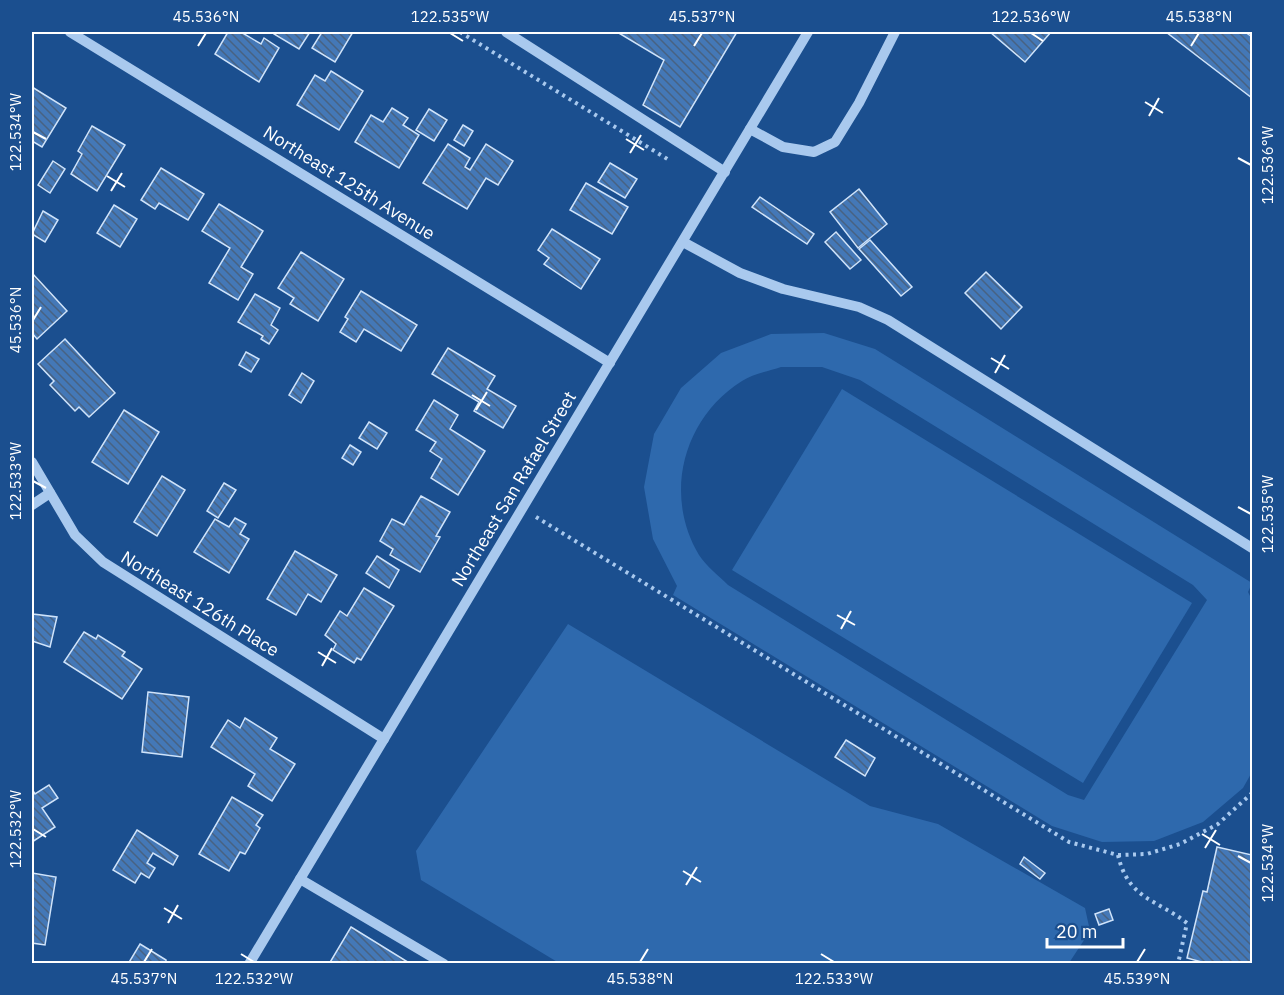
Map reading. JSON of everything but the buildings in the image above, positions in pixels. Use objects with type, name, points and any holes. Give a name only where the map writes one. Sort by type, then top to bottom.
[{"type":"street","name":"Northeast 125th Avenue","points":[[70,32],[610,363]]},
{"type":"street","points":[[506,32],[725,172]]},
{"type":"street","name":"Northeast San Rafael Street","points":[[249,963],[808,32]]},
{"type":"street","points":[[750,129],[783,147],[814,152],[835,142],[859,103],[895,32]]},
{"type":"street","points":[[682,242],[740,273],[783,289],[859,307],[888,320],[1252,548]]},
{"type":"street","name":"Northeast 126th Place","points":[[32,462],[75,535],[103,562],[384,739]]},
{"type":"street","points":[[32,505],[50,493]]},
{"type":"street","points":[[300,879],[444,963]]},
{"type":"path","points":[[460,32],[670,161]]},
{"type":"path","points":[[522,508],[1069,842],[1118,855],[1146,854],[1180,844],[1218,825],[1252,794]]},
{"type":"path","points":[[1118,855],[1122,876],[1152,904],[1173,913],[1186,923],[1178,963]]},
{"type":"shaded area","points":[[824,333],[875,349],[1252,583],[1248,592],[1252,600],[1252,772],[1243,788],[1203,822],[1154,841],[1102,842],[1052,826],[673,595],[677,586],[653,539],[644,487],[654,434],[681,388],[721,353],[771,334]],"holes":[[[781,367],[822,367],[860,380],[1193,585],[1207,600],[1084,800],[1068,795],[728,585],[699,555],[688,532],[682,508],[681,483],[685,459],[693,436],[705,415],[722,397],[751,376]]]},
{"type":"shaded area","points":[[842,389],[1192,603],[1083,783],[732,570]]},
{"type":"shaded area","points":[[568,624],[870,806],[938,824],[1085,908],[1090,931],[1069,963],[559,963],[421,880],[416,851]]}]
